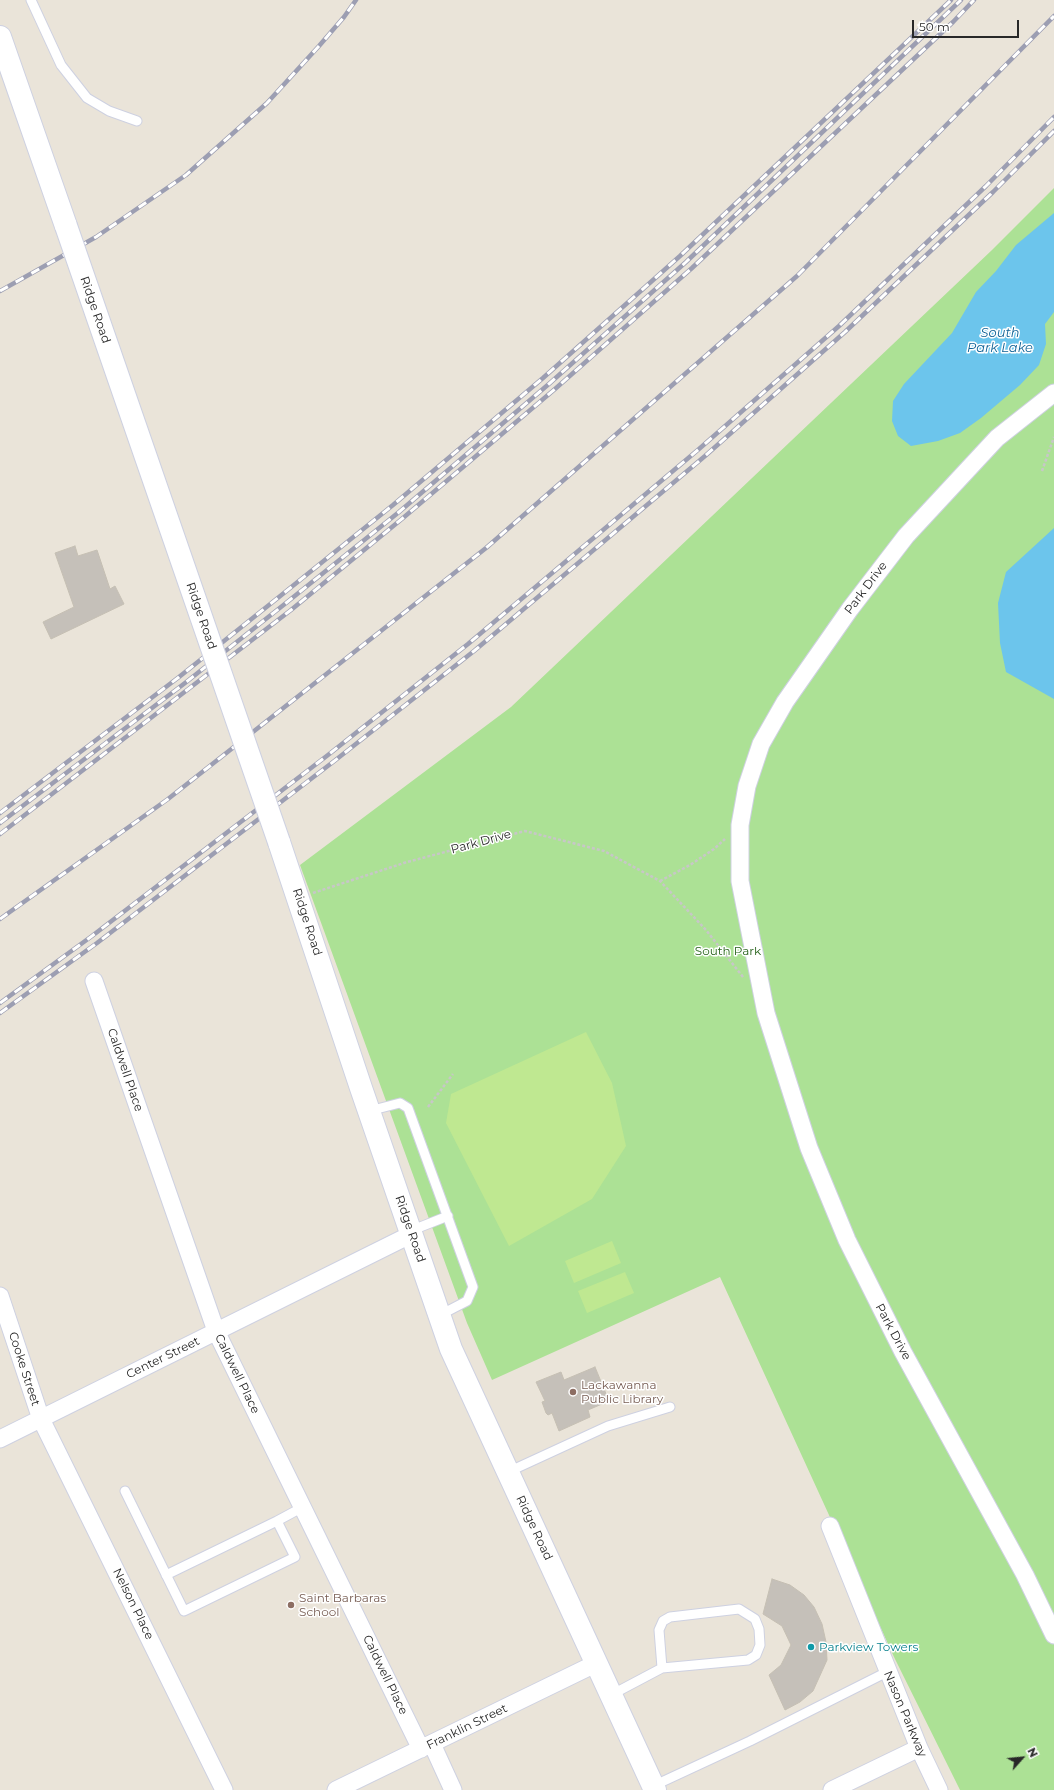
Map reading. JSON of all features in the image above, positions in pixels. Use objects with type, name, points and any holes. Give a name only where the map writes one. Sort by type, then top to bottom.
[{"type":"main road","name":"Ridge Road","points":[[0,38],[299,897],[369,1111],[451,1349],[654,1788]]},
{"type":"street","name":"Park Drive","points":[[1054,393],[997,438],[906,536],[850,609],[785,702],[761,744],[747,786],[740,825],[740,881],[765,1006],[785,1076],[809,1148],[847,1240],[869,1285],[903,1352],[1025,1575],[1054,1635]]},
{"type":"street","name":"Caldwell Place","points":[[94,982],[216,1332],[303,1508],[426,1746],[453,1790]]},
{"type":"street","name":"Center Street","points":[[0,1439],[216,1332],[411,1232]]},
{"type":"street","name":"Cooke Street","points":[[0,1296],[41,1419]]},
{"type":"street","name":"Nelson Place","points":[[41,1419],[224,1790]]},
{"type":"street","name":"Nason Parkway","points":[[830,1526],[887,1672],[919,1748],[939,1790]]},
{"type":"street","name":"Franklin Street","points":[[336,1790],[597,1663]]},
{"type":"street","points":[[832,1790],[919,1748]]},
{"type":"lane","points":[[31,0],[61,65],[87,98],[109,111],[137,120]]},
{"type":"lane","points":[[369,1111],[400,1103],[408,1108],[473,1286],[468,1301],[440,1315]]},
{"type":"lane","points":[[411,1232],[448,1216]]},
{"type":"lane","points":[[508,1472],[608,1426],[670,1407]]},
{"type":"lane","points":[[125,1490],[184,1611],[295,1557],[277,1521]]},
{"type":"lane","points":[[166,1575],[303,1508]]},
{"type":"lane","points":[[612,1695],[662,1668],[748,1660],[756,1655],[760,1645],[759,1629],[755,1619],[739,1608],[670,1617],[663,1621],[659,1630],[662,1668]]},
{"type":"lane","points":[[654,1788],[750,1742],[887,1672]]},
{"type":"path","points":[[1042,471],[1054,437]]},
{"type":"path","points":[[660,882],[690,866],[714,849],[740,825]]},
{"type":"path","name":"Park Drive","points":[[299,897],[406,862],[525,831],[604,851],[660,882],[706,930],[744,978]]},
{"type":"path","points":[[428,1107],[453,1074]]},
{"type":"green space","name":"South Park","points":[[1054,188],[1054,1790],[960,1790],[894,1657],[720,1277],[492,1380],[467,1323],[300,865],[511,707],[992,250]]},
{"type":"green space","points":[[586,1032],[612,1083],[626,1146],[592,1199],[509,1246],[446,1123],[451,1094]]},
{"type":"green space","points":[[612,1241],[621,1263],[574,1283],[565,1261]]},
{"type":"green space","points":[[625,1272],[634,1293],[587,1313],[578,1291]]},
{"type":"water","name":"South Park Lake","points":[[1054,213],[1054,312],[1045,324],[1046,344],[1039,365],[1020,385],[981,418],[960,433],[938,441],[911,446],[898,436],[892,421],[893,401],[904,384],[952,333],[976,292],[996,271],[1016,245]]},
{"type":"water","points":[[1054,528],[1054,699],[1006,672],[1000,643],[998,603],[1006,572]]},
{"type":"building","points":[[75,546],[78,556],[97,550],[110,589],[115,586],[124,604],[51,639],[43,622],[74,607],[55,553]]},
{"type":"building","name":"Lackawanna Public Library","points":[[595,1367],[609,1401],[588,1410],[590,1417],[559,1431],[552,1413],[548,1415],[546,1413],[542,1402],[545,1401],[536,1382],[561,1372],[564,1380]]},
{"type":"building","name":"Parkview Towers","points":[[772,1579],[790,1585],[804,1595],[814,1607],[822,1624],[826,1642],[827,1660],[813,1691],[800,1702],[785,1710],[769,1675],[781,1665],[791,1645],[782,1626],[763,1614]]},
{"type":"railway","points":[[0,291],[96,237],[186,175],[267,103],[319,46],[344,17],[356,0]]},
{"type":"railway","points":[[0,813],[179,677],[279,597],[393,505],[543,378],[680,256],[951,0]]},
{"type":"railway","points":[[0,823],[185,683],[286,603],[399,512],[550,383],[686,262],[961,0]]},
{"type":"railway","points":[[0,834],[291,610],[403,518],[555,389],[692,268],[953,22],[974,0]]},
{"type":"railway","points":[[0,919],[168,799],[486,548],[797,276],[1054,16]]},
{"type":"railway","points":[[0,1003],[92,936],[328,755],[468,644],[699,449],[839,326],[986,186],[1054,117]]},
{"type":"railway","points":[[0,1013],[97,943],[333,762],[474,651],[705,456],[845,332],[993,192],[1054,131]]},
{"type":"place","name":"Lackawanna Public Library","points":[[573,1392]]},
{"type":"place","name":"Saint Barbaras School","points":[[291,1605]]},
{"type":"place","name":"Parkview Towers","points":[[811,1647]]}]
